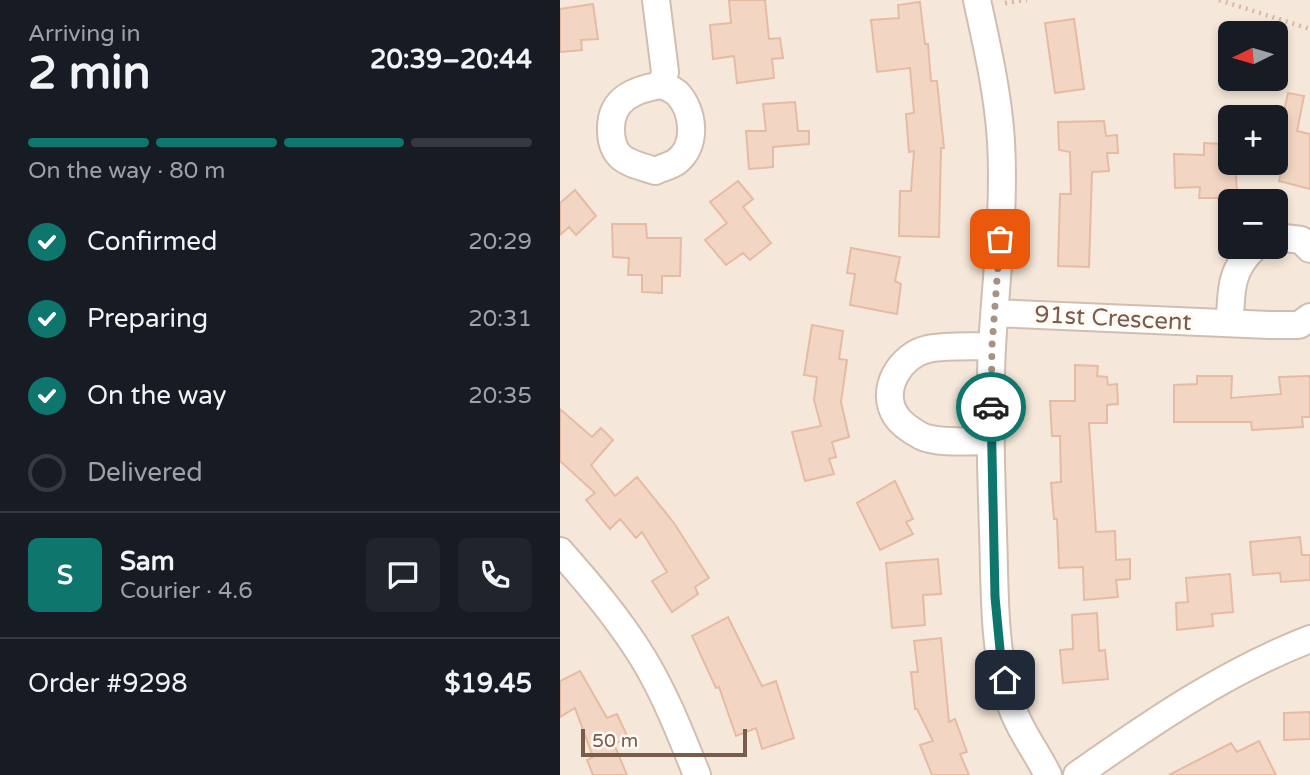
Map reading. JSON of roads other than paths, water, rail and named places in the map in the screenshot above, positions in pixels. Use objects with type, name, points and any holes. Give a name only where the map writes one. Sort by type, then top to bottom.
[{"type":"street","points":[[656,0],[665,72],[662,85]]},
{"type":"street","points":[[977,0],[991,65],[1001,141],[1001,215],[992,346],[990,441],[995,597],[1001,660],[1009,700],[1022,733],[1048,775]]},
{"type":"street","points":[[1288,238],[1301,240],[1310,249]]},
{"type":"street","points":[[1230,323],[1232,282],[1242,259]]},
{"type":"street","name":"91st Crescent","points":[[995,313],[1298,325],[1310,317]]},
{"type":"street","points":[[990,441],[923,437],[905,426],[895,415],[890,393],[895,372],[908,358],[927,349],[992,346]]},
{"type":"street","points":[[560,551],[601,598],[643,658],[677,725],[697,775]]},
{"type":"street","points":[[1077,775],[1194,696],[1281,650],[1310,639]]}]
